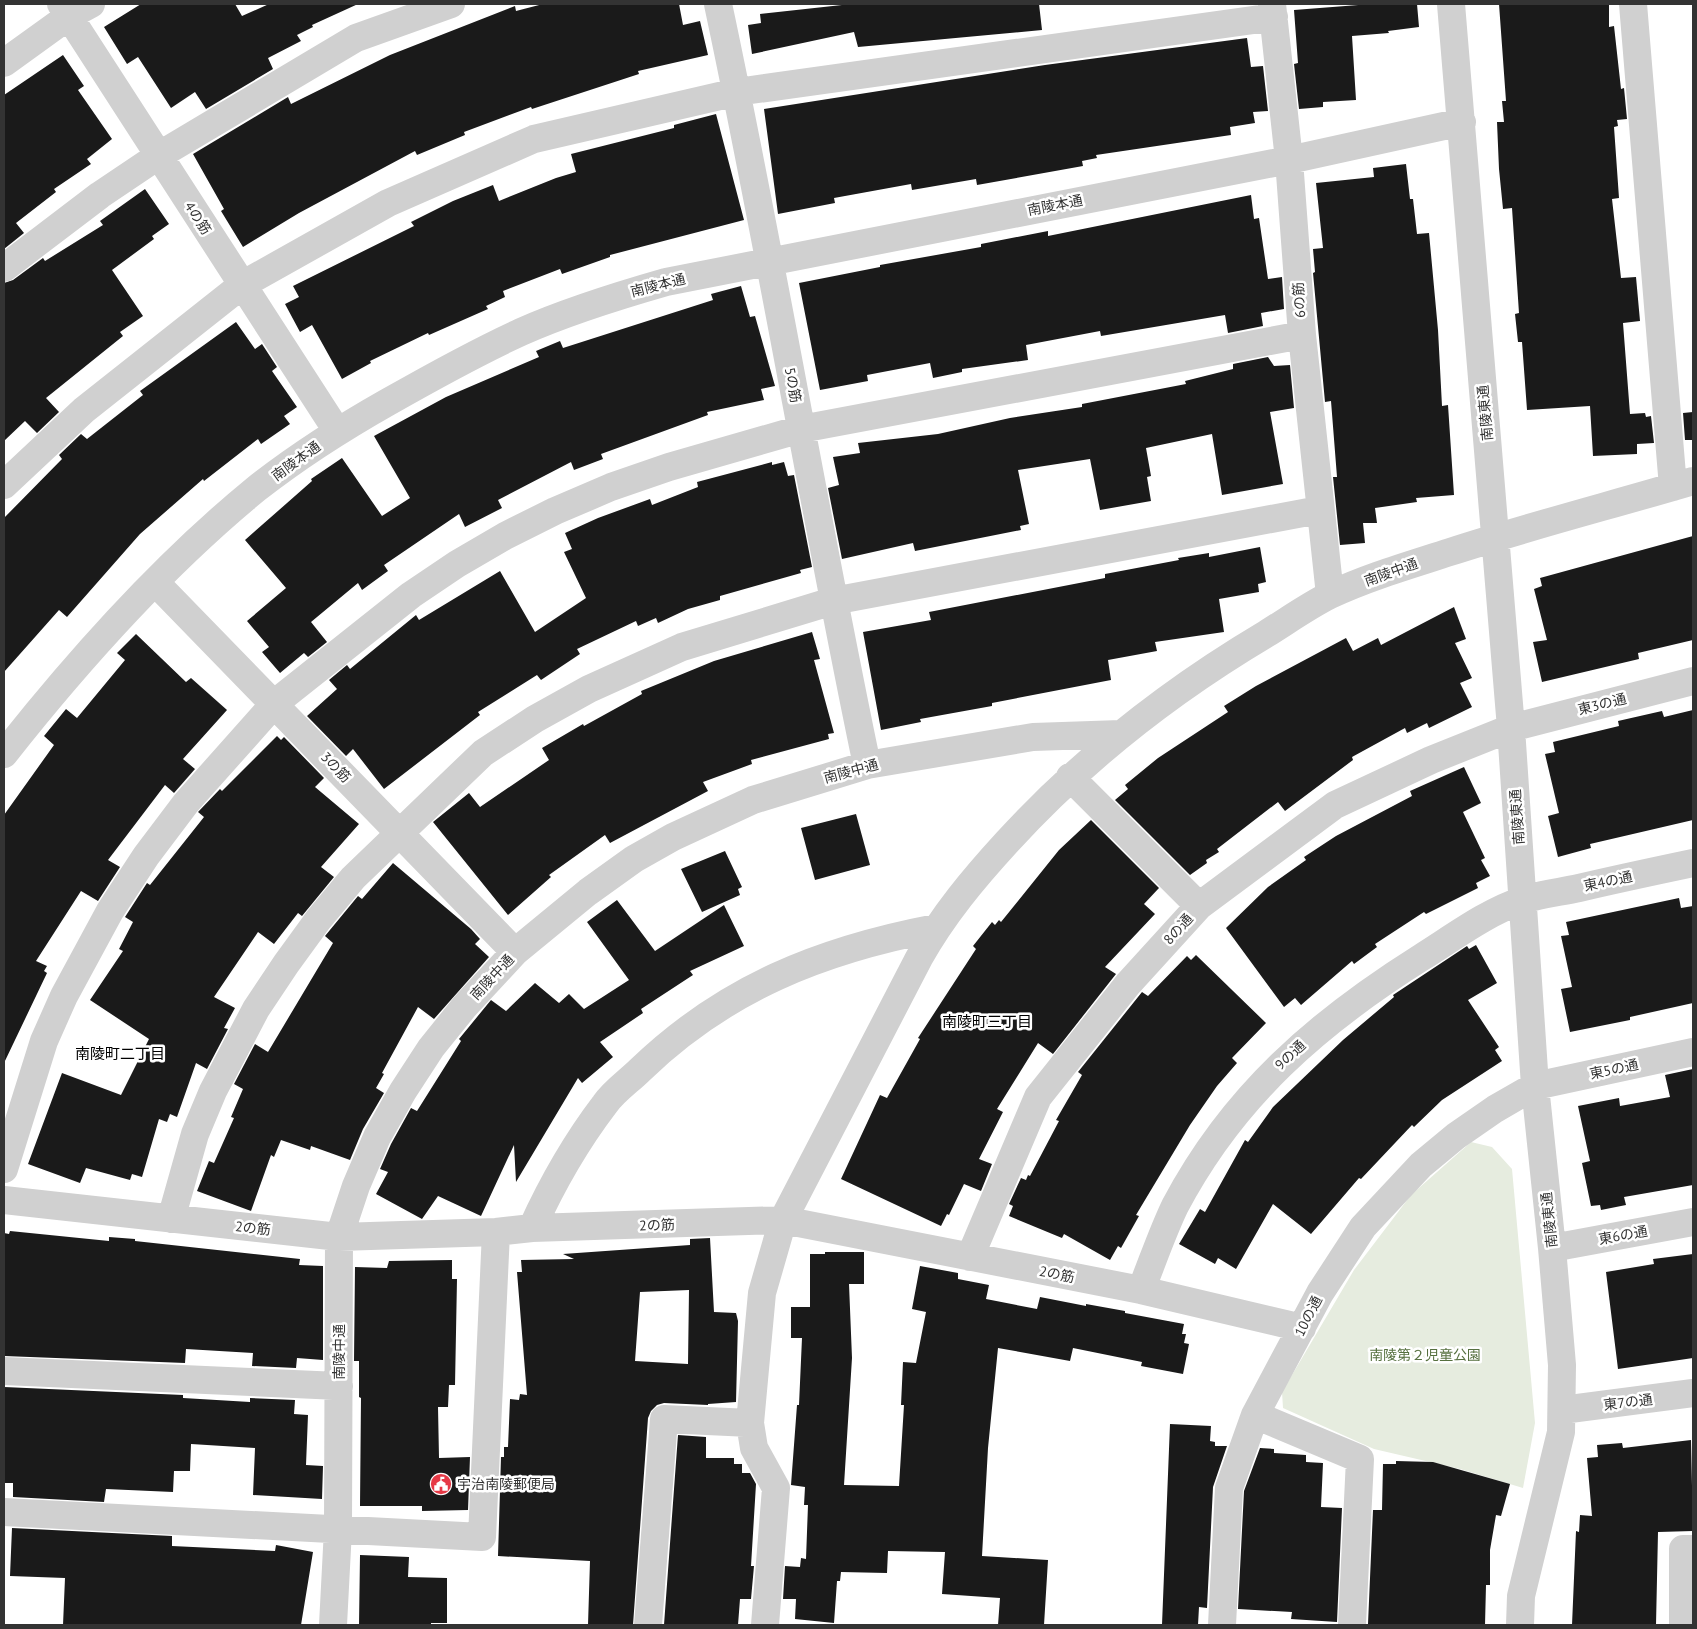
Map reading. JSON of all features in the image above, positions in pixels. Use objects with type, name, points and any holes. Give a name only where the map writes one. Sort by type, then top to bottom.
[{"type":"street","points":[[4,268],[100,194],[158,156],[356,38],[451,4]]},
{"type":"street","name":"5の筋","points":[[718,4],[770,260],[833,601],[867,765]]},
{"type":"street","name":"南陵東通","points":[[1451,4],[1510,728],[1534,1086],[1552,1248],[1562,1365],[1561,1432],[1521,1596],[1520,1625]]},
{"type":"street","points":[[1633,4],[1683,484]]},
{"type":"street","points":[[4,63],[74,8]]},
{"type":"street","name":"4の筋","points":[[74,8],[158,156],[337,431]]},
{"type":"street","points":[[4,485],[84,410],[242,285],[388,203],[534,139],[737,92],[1273,10]]},
{"type":"street","name":"6の筋","points":[[1273,10],[1289,160],[1302,335],[1319,510],[1330,595]]},
{"type":"street","name":"南陵本通","points":[[4,754],[75,667],[155,582],[204,534],[257,489],[337,431],[474,354],[573,311],[666,282],[770,260],[1289,160],[1462,122]]},
{"type":"street","points":[[4,1169],[44,1041],[69,988],[110,911],[146,856],[186,803],[274,702],[411,595],[505,536],[555,511],[611,487],[669,467],[801,429],[1302,335]]},
{"type":"street","name":"南陵中通","points":[[766,1625],[776,1488],[754,1448],[750,1424],[762,1293],[782,1220],[936,928],[994,855],[1070,777],[1121,734],[1210,667],[1330,595],[1406,566],[1495,536],[1683,484]]},
{"type":"street","points":[[171,1219],[195,1134],[229,1058],[256,1009],[318,920],[353,878],[483,753],[535,719],[589,689],[682,647],[833,601],[1319,510]]},
{"type":"street","name":"3の筋","points":[[155,582],[274,702],[515,952]]},
{"type":"street","name":"東3の通","points":[[1510,728],[1693,681]]},
{"type":"street","name":"8の通","points":[[970,1257],[1038,1097],[1128,984],[1199,906],[1335,804],[1431,760],[1510,728]]},
{"type":"street","name":"南陵中通","points":[[333,1625],[338,1529],[339,1237],[366,1162],[403,1091],[448,1028],[515,952],[588,892],[634,859],[673,837],[753,800],[867,765],[1033,737],[1121,734]]},
{"type":"street","points":[[1070,777],[1199,906]]},
{"type":"street","name":"東4の通","points":[[1523,900],[1693,862]]},
{"type":"street","name":"9の通","points":[[1141,1290],[1174,1208],[1198,1167],[1224,1128],[1254,1091],[1290,1054],[1329,1020],[1395,974],[1480,920],[1523,900]]},
{"type":"street","points":[[532,1228],[550,1187],[606,1103],[666,1045],[728,1000],[799,966],[880,938],[936,928]]},
{"type":"street","name":"東5の通","points":[[1534,1086],[1693,1052]]},
{"type":"street","name":"10の通","points":[[1222,1625],[1229,1488],[1255,1415],[1320,1293],[1363,1227],[1388,1198],[1421,1165],[1456,1136],[1495,1109],[1534,1086]]},
{"type":"street","name":"2の筋","points":[[4,1200],[339,1237],[496,1232],[532,1228],[782,1220],[1141,1290],[1302,1328]]},
{"type":"street","name":"東6の通","points":[[1552,1248],[1693,1222]]},
{"type":"street","points":[[4,1512],[482,1537],[496,1232]]},
{"type":"street","points":[[4,1371],[339,1386]]},
{"type":"street","name":"東7の通","points":[[1562,1410],[1693,1393]]},
{"type":"street","points":[[1255,1415],[1360,1459],[1352,1625]]},
{"type":"street","points":[[648,1625],[664,1419],[750,1424]]},
{"type":"street","points":[[1683,1625],[1683,1549],[1693,1549]]},
{"type":"green space","name":"南陵第２児童公園","points":[[1471,1142],[1492,1147],[1512,1169],[1535,1423],[1523,1488],[1460,1469],[1374,1449],[1283,1408],[1282,1392],[1354,1270],[1411,1195]]},
{"type":"building","points":[[141,4],[235,4],[242,16],[269,4],[358,4],[312,25],[313,27],[297,35],[301,41],[268,58],[273,69],[206,109],[195,92],[171,108],[138,57],[127,64],[104,27]]},
{"type":"building","points":[[543,4],[679,4],[683,25],[700,21],[708,55],[638,71],[639,74],[532,109],[531,107],[464,132],[465,135],[417,155],[415,151],[299,213],[243,247],[221,211],[224,209],[193,154],[288,97],[291,104],[390,55],[515,6],[516,11]]},
{"type":"building","points":[[851,4],[1039,4],[1042,30],[858,47],[854,32],[752,54],[748,25],[761,23],[760,14]]},
{"type":"building","points":[[1371,4],[1417,4],[1419,27],[1388,31],[1389,33],[1352,36],[1356,100],[1323,102],[1323,107],[1299,109],[1294,64],[1298,63],[1294,10]]},
{"type":"building","points":[[1499,4],[1609,4],[1609,27],[1614,26],[1621,89],[1624,88],[1627,119],[1617,120],[1618,126],[1614,127],[1619,198],[1612,199],[1621,278],[1636,277],[1640,321],[1623,323],[1630,414],[1645,413],[1646,417],[1651,416],[1654,443],[1637,444],[1637,454],[1593,456],[1590,406],[1527,410],[1522,342],[1518,342],[1515,314],[1519,313],[1512,208],[1503,209],[1499,169],[1497,122],[1504,122],[1502,101],[1506,101]]},
{"type":"building","points":[[1247,38],[1251,67],[1263,66],[1268,111],[1253,112],[1255,123],[1230,127],[1231,135],[1096,155],[1097,158],[1082,161],[1083,166],[977,185],[976,179],[912,190],[911,184],[834,198],[835,203],[778,214],[764,109],[1045,65]]},
{"type":"building","points":[[63,55],[84,86],[78,90],[112,139],[87,159],[91,164],[54,189],[56,192],[16,223],[24,233],[4,249],[4,95]]},
{"type":"building","points":[[716,114],[744,220],[610,255],[610,257],[562,274],[560,269],[503,291],[505,297],[486,306],[488,309],[429,335],[428,333],[370,361],[371,363],[342,379],[312,325],[300,332],[285,304],[299,297],[293,286],[414,226],[411,222],[453,201],[493,185],[499,201],[576,172],[571,154],[674,128],[674,125]]},
{"type":"building","points":[[1406,164],[1417,234],[1429,233],[1438,330],[1442,406],[1448,405],[1454,495],[1416,498],[1417,502],[1375,508],[1377,523],[1363,523],[1365,543],[1340,545],[1333,477],[1337,477],[1331,401],[1325,402],[1313,273],[1315,272],[1313,249],[1323,248],[1316,183],[1374,177],[1373,168]]},
{"type":"building","points":[[145,189],[169,224],[152,236],[154,239],[112,270],[143,316],[120,332],[123,336],[46,398],[59,412],[37,433],[25,421],[4,441],[4,283],[13,280],[43,258],[45,261],[103,225],[100,221]]},
{"type":"building","points":[[1251,195],[1254,219],[1259,218],[1268,279],[1282,277],[1284,309],[1261,313],[1263,326],[1228,333],[1225,315],[1101,336],[1100,331],[1026,345],[1028,360],[962,369],[962,372],[933,378],[930,363],[867,375],[868,381],[820,390],[799,283],[880,267],[880,265],[981,247],[981,244],[1048,231],[1048,236]]},
{"type":"building","points":[[741,286],[750,317],[755,316],[775,386],[761,389],[764,400],[707,412],[708,415],[601,454],[603,459],[574,470],[571,462],[498,500],[502,508],[465,527],[459,514],[384,565],[388,571],[362,590],[358,583],[311,622],[327,642],[308,657],[304,653],[280,673],[262,652],[269,647],[247,621],[286,588],[245,540],[312,481],[311,479],[342,458],[382,516],[410,498],[374,436],[446,397],[539,357],[536,351],[560,341],[563,348],[713,300],[711,294]]},
{"type":"building","points":[[236,322],[255,349],[262,344],[277,367],[272,371],[297,407],[284,416],[290,424],[261,444],[258,439],[204,481],[203,479],[140,534],[67,617],[59,610],[4,672],[4,518],[62,459],[59,455],[81,434],[87,439],[143,395],[140,391]]},
{"type":"building","points":[[1268,357],[1274,366],[1290,365],[1294,408],[1270,412],[1283,484],[1222,495],[1212,434],[1146,448],[1151,476],[1147,477],[1151,501],[1100,510],[1090,459],[1018,470],[1029,524],[1020,526],[1021,530],[915,551],[913,543],[842,559],[828,488],[839,485],[833,457],[860,453],[858,443],[938,434],[1010,418],[1082,407],[1082,404],[1186,384],[1185,381],[1233,369],[1233,364]]},
{"type":"building","points":[[1693,412],[1693,440],[1685,440],[1683,413]]},
{"type":"building","points":[[772,462],[772,465],[784,462],[788,476],[794,475],[812,567],[800,570],[801,573],[720,596],[720,600],[688,609],[658,623],[656,618],[638,626],[636,621],[577,649],[580,654],[541,680],[537,675],[478,712],[480,715],[384,789],[353,749],[346,756],[307,716],[337,689],[329,680],[347,665],[350,669],[416,615],[419,620],[500,571],[535,632],[586,598],[564,552],[572,549],[565,533],[598,518],[650,499],[652,505],[698,487],[697,482]]},
{"type":"building","points":[[1693,536],[1693,640],[1638,653],[1639,659],[1542,682],[1533,642],[1547,640],[1534,589],[1542,586],[1540,578]]},
{"type":"building","points":[[1260,547],[1266,582],[1258,584],[1259,592],[1219,599],[1224,632],[1155,642],[1157,651],[1108,660],[1111,680],[992,703],[992,706],[920,719],[921,722],[881,730],[863,632],[931,620],[929,612],[1105,578],[1105,574],[1179,560],[1178,558],[1209,553],[1209,557]]},
{"type":"building","points":[[1454,607],[1466,639],[1455,643],[1472,678],[1460,683],[1472,707],[1429,728],[1427,723],[1407,733],[1405,728],[1352,757],[1353,760],[1285,811],[1278,802],[1217,849],[1219,852],[1206,860],[1207,863],[1190,875],[1115,800],[1128,789],[1125,785],[1158,758],[1228,712],[1224,706],[1256,686],[1346,638],[1353,651],[1378,638],[1381,645]]},
{"type":"building","points":[[812,632],[820,659],[814,660],[834,733],[828,734],[829,739],[751,760],[752,764],[703,782],[708,791],[610,843],[605,835],[549,875],[551,877],[508,915],[433,822],[469,793],[480,807],[549,760],[542,748],[583,724],[584,726],[642,694],[641,691],[714,661]]},
{"type":"building","points":[[136,634],[186,682],[191,678],[227,710],[183,759],[195,769],[174,793],[165,785],[108,860],[120,867],[98,901],[81,891],[36,961],[47,966],[44,971],[47,973],[4,1063],[4,815],[54,745],[44,736],[66,709],[77,718],[125,660],[117,653]]},
{"type":"building","points":[[1693,710],[1693,820],[1590,844],[1591,848],[1558,857],[1548,816],[1559,813],[1545,754],[1555,752],[1553,742],[1619,726],[1618,721],[1662,711],[1664,717]]},
{"type":"building","points":[[277,736],[281,740],[284,737],[324,778],[315,787],[359,824],[321,867],[334,877],[302,916],[298,913],[274,944],[258,932],[214,997],[235,1008],[224,1028],[228,1029],[207,1069],[196,1063],[177,1117],[170,1114],[167,1122],[159,1119],[142,1177],[132,1174],[130,1180],[86,1168],[80,1183],[28,1164],[62,1073],[121,1095],[149,1039],[90,1000],[123,951],[119,949],[133,922],[125,917],[147,883],[150,885],[204,817],[198,812],[220,789],[222,791]]},
{"type":"building","points":[[1464,767],[1481,803],[1463,812],[1485,858],[1481,860],[1490,876],[1476,883],[1478,888],[1426,914],[1424,912],[1375,944],[1377,947],[1354,964],[1352,961],[1301,1005],[1295,998],[1284,1007],[1226,928],[1268,887],[1306,860],[1304,857],[1336,836],[1412,796],[1410,791]]},
{"type":"building","points":[[856,814],[870,865],[815,880],[801,828]]},
{"type":"building","points":[[1091,820],[1159,888],[1144,904],[1155,914],[1105,967],[1116,974],[1053,1054],[1038,1043],[997,1109],[1003,1112],[979,1159],[992,1164],[981,1191],[964,1184],[949,1215],[947,1214],[941,1226],[841,1179],[880,1095],[887,1098],[920,1039],[918,1038],[976,949],[973,946],[992,922],[995,925],[999,920],[1001,922],[1059,850]]},
{"type":"building","points":[[725,851],[742,887],[738,889],[740,895],[702,912],[681,869]]},
{"type":"building","points":[[393,863],[471,929],[480,939],[475,944],[489,957],[434,1019],[418,1007],[382,1073],[384,1074],[376,1088],[384,1093],[363,1129],[350,1160],[311,1146],[310,1150],[281,1140],[274,1157],[271,1155],[251,1211],[197,1191],[209,1161],[214,1163],[234,1118],[231,1117],[243,1089],[234,1084],[255,1044],[268,1052],[333,943],[325,936],[358,896],[362,899]]},
{"type":"building","points":[[1679,898],[1681,908],[1693,906],[1693,1003],[1630,1017],[1630,1020],[1570,1032],[1561,989],[1572,987],[1561,936],[1569,935],[1566,922]]},
{"type":"building","points":[[617,900],[655,951],[724,905],[744,946],[690,971],[693,975],[641,1009],[643,1013],[600,1042],[613,1057],[582,1083],[578,1078],[516,1182],[514,1145],[481,1216],[438,1196],[422,1219],[376,1194],[388,1172],[380,1169],[391,1144],[411,1108],[417,1111],[461,1041],[459,1039],[491,1000],[506,1011],[535,983],[559,1003],[569,994],[584,1009],[629,980],[587,922]]},
{"type":"building","points":[[1476,945],[1497,983],[1468,1000],[1499,1047],[1495,1050],[1502,1061],[1442,1100],[1414,1127],[1412,1125],[1361,1179],[1359,1178],[1311,1234],[1273,1204],[1236,1269],[1218,1258],[1215,1264],[1179,1244],[1200,1209],[1205,1212],[1245,1140],[1248,1142],[1273,1107],[1343,1040],[1394,997],[1393,995],[1467,946],[1469,949]]},
{"type":"building","points":[[1196,955],[1266,1023],[1232,1058],[1237,1063],[1217,1086],[1190,1125],[1136,1215],[1139,1216],[1121,1248],[1118,1246],[1110,1260],[1064,1234],[1062,1238],[1009,1216],[1013,1206],[1009,1204],[1021,1178],[1026,1180],[1028,1175],[1030,1176],[1059,1121],[1056,1120],[1082,1075],[1078,1072],[1142,992],[1148,996],[1187,956],[1191,960]]},
{"type":"building","points":[[1693,1069],[1693,1185],[1624,1197],[1626,1205],[1601,1210],[1600,1205],[1591,1206],[1582,1163],[1590,1161],[1578,1106],[1619,1098],[1620,1106],[1670,1097],[1665,1075]]},
{"type":"building","points":[[10,1231],[109,1241],[109,1237],[135,1239],[135,1241],[300,1259],[299,1265],[323,1266],[323,1360],[297,1358],[296,1368],[252,1366],[253,1353],[186,1349],[185,1363],[4,1356],[4,1233],[9,1234]]},
{"type":"building","points":[[710,1238],[714,1312],[736,1313],[738,1321],[736,1402],[708,1405],[664,1403],[657,1405],[651,1411],[648,1418],[633,1625],[588,1625],[590,1561],[498,1556],[501,1457],[504,1457],[504,1447],[508,1447],[510,1399],[519,1400],[520,1394],[527,1395],[517,1272],[522,1272],[521,1260],[574,1259],[563,1254],[690,1245],[690,1239]],"holes":[[[689,1290],[688,1364],[635,1361],[640,1292]]]},
{"type":"building","points":[[825,1252],[864,1252],[864,1284],[849,1284],[852,1358],[844,1485],[899,1486],[904,1405],[901,1405],[903,1362],[916,1363],[926,1312],[912,1309],[920,1266],[958,1273],[958,1279],[989,1285],[986,1299],[1037,1309],[1040,1297],[1125,1311],[1125,1313],[1184,1324],[1182,1334],[1186,1334],[1184,1343],[1189,1344],[1183,1374],[1141,1366],[1142,1362],[1073,1348],[1070,1361],[998,1348],[988,1448],[982,1556],[1048,1560],[1044,1625],[998,1625],[1000,1598],[942,1594],[945,1552],[888,1551],[887,1573],[841,1572],[840,1581],[837,1581],[834,1623],[795,1619],[796,1599],[783,1599],[785,1566],[800,1567],[801,1558],[806,1559],[808,1505],[804,1505],[805,1487],[791,1485],[797,1405],[799,1405],[802,1338],[791,1338],[791,1307],[810,1307],[810,1254],[825,1254]]},
{"type":"building","points":[[1693,1254],[1693,1358],[1618,1369],[1606,1272],[1654,1264],[1653,1259]]},
{"type":"building","points":[[452,1260],[452,1279],[457,1279],[455,1385],[449,1385],[448,1407],[438,1407],[439,1458],[470,1457],[468,1510],[422,1511],[422,1506],[360,1506],[361,1398],[359,1397],[359,1361],[354,1361],[355,1267],[387,1268],[389,1261]]},
{"type":"building","points":[[4,1387],[183,1395],[183,1398],[250,1402],[250,1398],[295,1400],[294,1414],[308,1415],[306,1465],[323,1466],[322,1499],[253,1495],[255,1448],[191,1444],[190,1471],[174,1471],[173,1492],[106,1489],[104,1502],[13,1497],[13,1483],[4,1483]]},
{"type":"building","points":[[1170,1424],[1211,1426],[1210,1441],[1215,1442],[1215,1446],[1227,1446],[1213,1487],[1207,1608],[1199,1607],[1198,1625],[1162,1625]]},
{"type":"building","points":[[678,1435],[706,1437],[706,1458],[734,1458],[734,1464],[742,1464],[742,1473],[750,1473],[756,1484],[751,1566],[754,1566],[751,1599],[740,1599],[738,1625],[664,1625]]},
{"type":"building","points":[[1691,1440],[1693,1531],[1658,1532],[1656,1625],[1572,1625],[1576,1531],[1579,1532],[1580,1515],[1592,1516],[1587,1458],[1598,1457],[1597,1445],[1622,1443],[1623,1448]]},
{"type":"building","points":[[1260,1448],[1274,1449],[1274,1453],[1306,1455],[1306,1462],[1323,1463],[1321,1507],[1342,1508],[1337,1622],[1291,1619],[1292,1612],[1238,1609],[1244,1491]]},
{"type":"building","points":[[1396,1461],[1433,1462],[1510,1484],[1501,1516],[1496,1515],[1490,1550],[1490,1585],[1486,1585],[1485,1625],[1368,1624],[1373,1510],[1382,1510],[1383,1464],[1396,1464]]},
{"type":"building","points":[[12,1528],[172,1536],[172,1546],[275,1551],[276,1545],[313,1552],[301,1625],[63,1625],[65,1578],[10,1576]]},
{"type":"building","points":[[360,1555],[409,1557],[408,1577],[447,1578],[447,1623],[431,1623],[431,1625],[359,1625]]},
{"type":"place","name":"宇治南陵郵便局","points":[[441,1484]]},
{"type":"district","name":"南陵町三丁目","points":[[987,1022]]},
{"type":"district","name":"南陵町二丁目","points":[[120,1054]]}]
